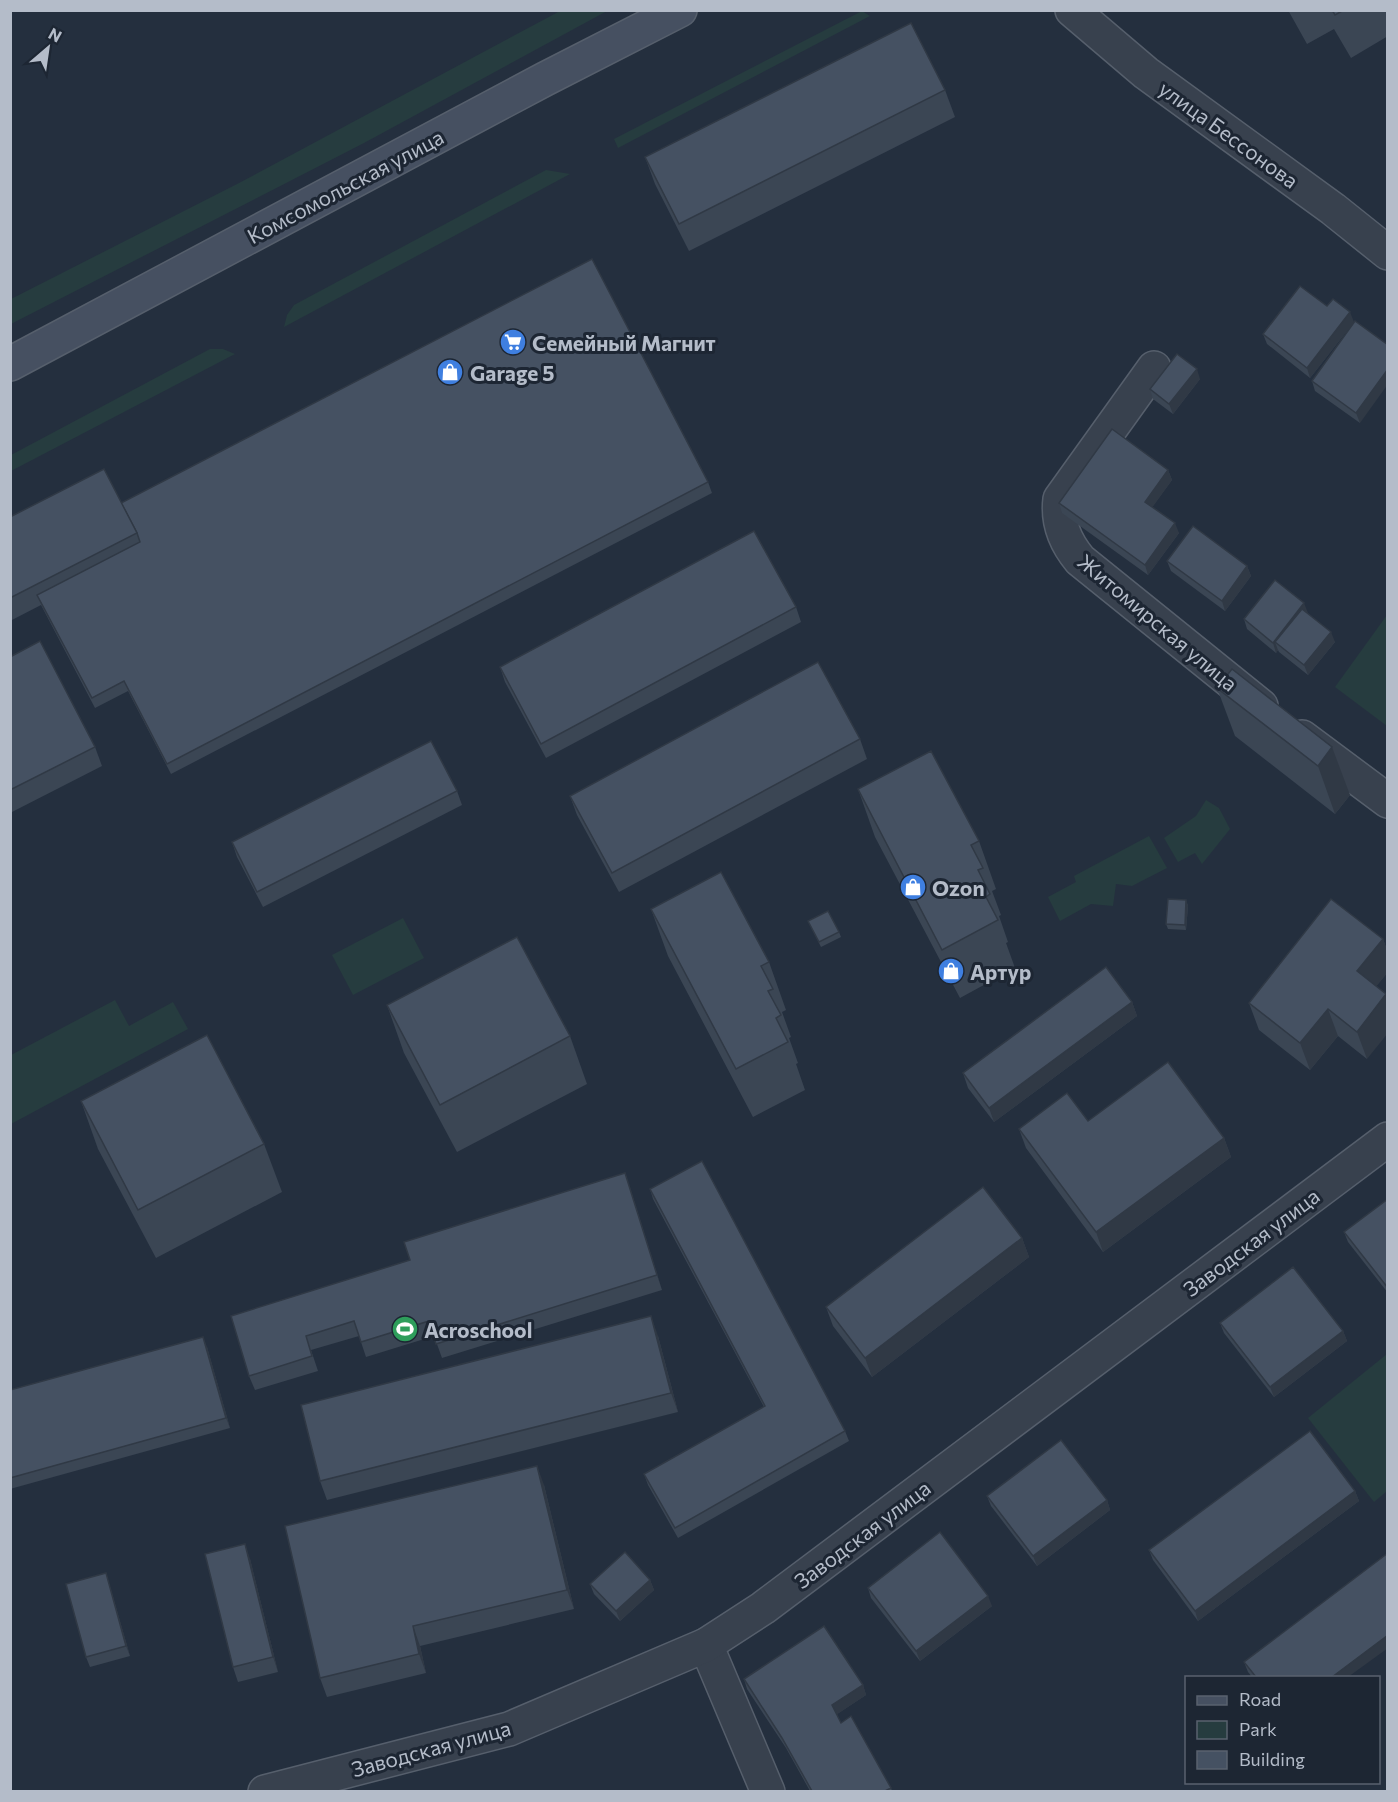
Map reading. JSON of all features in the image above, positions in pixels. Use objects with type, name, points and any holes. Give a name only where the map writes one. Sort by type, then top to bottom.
[{"type":"main road","name":"Комсомольская улица","points":[[10,364],[545,79],[680,10]]},
{"type":"street","name":"улица Бессонова","points":[[1072,10],[1146,73],[1333,209],[1388,253]]},
{"type":"street","name":"Житомирская улица","points":[[1154,368],[1060,499],[1059,521],[1071,549],[1080,560],[1213,670],[1388,801]]},
{"type":"street","name":"Заводская улица","points":[[266,1791],[509,1729],[706,1646],[763,1608],[1388,1139]]},
{"type":"street","points":[[706,1646],[768,1791]]},
{"type":"green space","points":[[560,11],[607,11],[364,143],[11,324],[11,299],[239,183]]},
{"type":"green space","points":[[862,11],[870,16],[618,148],[614,139]]},
{"type":"green space","points":[[546,170],[570,174],[284,327],[287,315],[294,305]]},
{"type":"green space","points":[[210,349],[223,349],[235,354],[11,471],[11,455]]},
{"type":"green space","points":[[1387,615],[1387,726],[1335,687]]},
{"type":"green space","points":[[1206,800],[1219,808],[1230,829],[1202,864],[1195,853],[1178,862],[1164,838],[1196,816]]},
{"type":"green space","points":[[1149,836],[1167,868],[1132,886],[1116,884],[1113,906],[1091,904],[1060,921],[1048,897],[1076,882],[1074,876]]},
{"type":"green space","points":[[403,918],[424,958],[353,995],[332,955]]},
{"type":"green space","points":[[115,1000],[129,1026],[173,1002],[188,1029],[11,1124],[11,1055]]},
{"type":"green space","points":[[1387,1354],[1387,1491],[1374,1502],[1308,1418]]},
{"type":"building","points":[[1332,10],[1344,10],[1335,15]]},
{"type":"building","points":[[911,23],[945,90],[679,224],[645,157]]},
{"type":"building","points":[[592,259],[708,482],[167,764],[124,681],[92,698],[37,595],[140,542],[121,503]]},
{"type":"building","points":[[1300,286],[1327,306],[1333,299],[1350,312],[1307,368],[1263,334]]},
{"type":"building","points":[[1355,321],[1388,345],[1388,369],[1356,413],[1312,381]]},
{"type":"building","points":[[1177,354],[1197,369],[1169,404],[1150,389]]},
{"type":"building","points":[[1112,429],[1168,470],[1145,502],[1175,523],[1145,565],[1059,503]]},
{"type":"building","points":[[104,469],[137,533],[10,598],[10,517]]},
{"type":"building","points":[[1193,526],[1247,566],[1222,601],[1167,561]]},
{"type":"building","points":[[754,531],[796,607],[541,744],[500,667]]},
{"type":"building","points":[[1275,580],[1304,603],[1273,643],[1244,619]]},
{"type":"building","points":[[1302,609],[1331,632],[1304,665],[1275,642]]},
{"type":"building","points":[[40,641],[95,747],[10,790],[10,657]]},
{"type":"building","points":[[818,662],[860,739],[612,873],[570,796]]},
{"type":"building","points":[[1232,669],[1332,747],[1318,766],[1217,688]]},
{"type":"building","points":[[431,741],[457,791],[257,892],[232,842]]},
{"type":"building","points":[[931,751],[979,841],[971,845],[983,868],[978,870],[990,894],[986,897],[998,920],[942,950],[858,789]]},
{"type":"building","points":[[721,872],[769,962],[761,966],[773,989],[768,991],[781,1015],[776,1018],[788,1042],[736,1069],[651,909]]},
{"type":"building","points":[[1168,899],[1186,900],[1185,925],[1166,924]]},
{"type":"building","points":[[1331,899],[1383,939],[1357,971],[1386,994],[1357,1032],[1328,1009],[1300,1043],[1249,1003]]},
{"type":"building","points":[[828,911],[839,932],[819,942],[808,921]]},
{"type":"building","points":[[517,937],[570,1036],[440,1105],[387,1005]]},
{"type":"building","points":[[1106,967],[1132,1002],[989,1108],[963,1073]]},
{"type":"building","points":[[207,1035],[264,1144],[138,1210],[81,1101]]},
{"type":"building","points":[[1168,1062],[1224,1138],[1096,1232],[1019,1129],[1067,1093],[1088,1121]]},
{"type":"building","points":[[702,1161],[845,1431],[675,1528],[644,1474],[765,1406],[650,1189]]},
{"type":"building","points":[[625,1173],[657,1275],[436,1344],[429,1321],[361,1342],[354,1321],[306,1336],[312,1356],[249,1376],[231,1316],[410,1260],[404,1242]]},
{"type":"building","points":[[983,1187],[1022,1238],[865,1358],[826,1307]]},
{"type":"building","points":[[1388,1199],[1388,1288],[1344,1232]]},
{"type":"building","points":[[1293,1267],[1343,1331],[1270,1387],[1220,1323]]},
{"type":"building","points":[[651,1316],[671,1393],[320,1481],[301,1405]]},
{"type":"building","points":[[203,1337],[226,1418],[10,1478],[10,1390]]},
{"type":"building","points":[[1310,1431],[1355,1491],[1195,1611],[1149,1550]]},
{"type":"building","points":[[1061,1440],[1107,1500],[1033,1556],[987,1496]]},
{"type":"building","points":[[537,1466],[567,1590],[413,1626],[419,1654],[320,1678],[285,1526]]},
{"type":"building","points":[[940,1532],[988,1596],[916,1651],[868,1588]]},
{"type":"building","points":[[245,1544],[273,1657],[233,1667],[205,1554]]},
{"type":"building","points":[[625,1552],[650,1580],[616,1611],[590,1584]]},
{"type":"building","points":[[1388,1553],[1388,1635],[1333,1676],[1255,1676],[1244,1662]]},
{"type":"building","points":[[106,1573],[126,1646],[86,1657],[66,1584]]},
{"type":"building","points":[[824,1626],[863,1685],[832,1705],[841,1723],[851,1716],[891,1788],[885,1791],[812,1791],[782,1738],[744,1679]]},
{"type":"place","name":"Семейный Магнит","points":[[513,342]]},
{"type":"place","name":"Garage 5","points":[[450,372]]},
{"type":"place","name":"Ozon","points":[[913,887]]},
{"type":"place","name":"Артур","points":[[951,971]]},
{"type":"place","name":"Acroschool","points":[[405,1329]]}]
